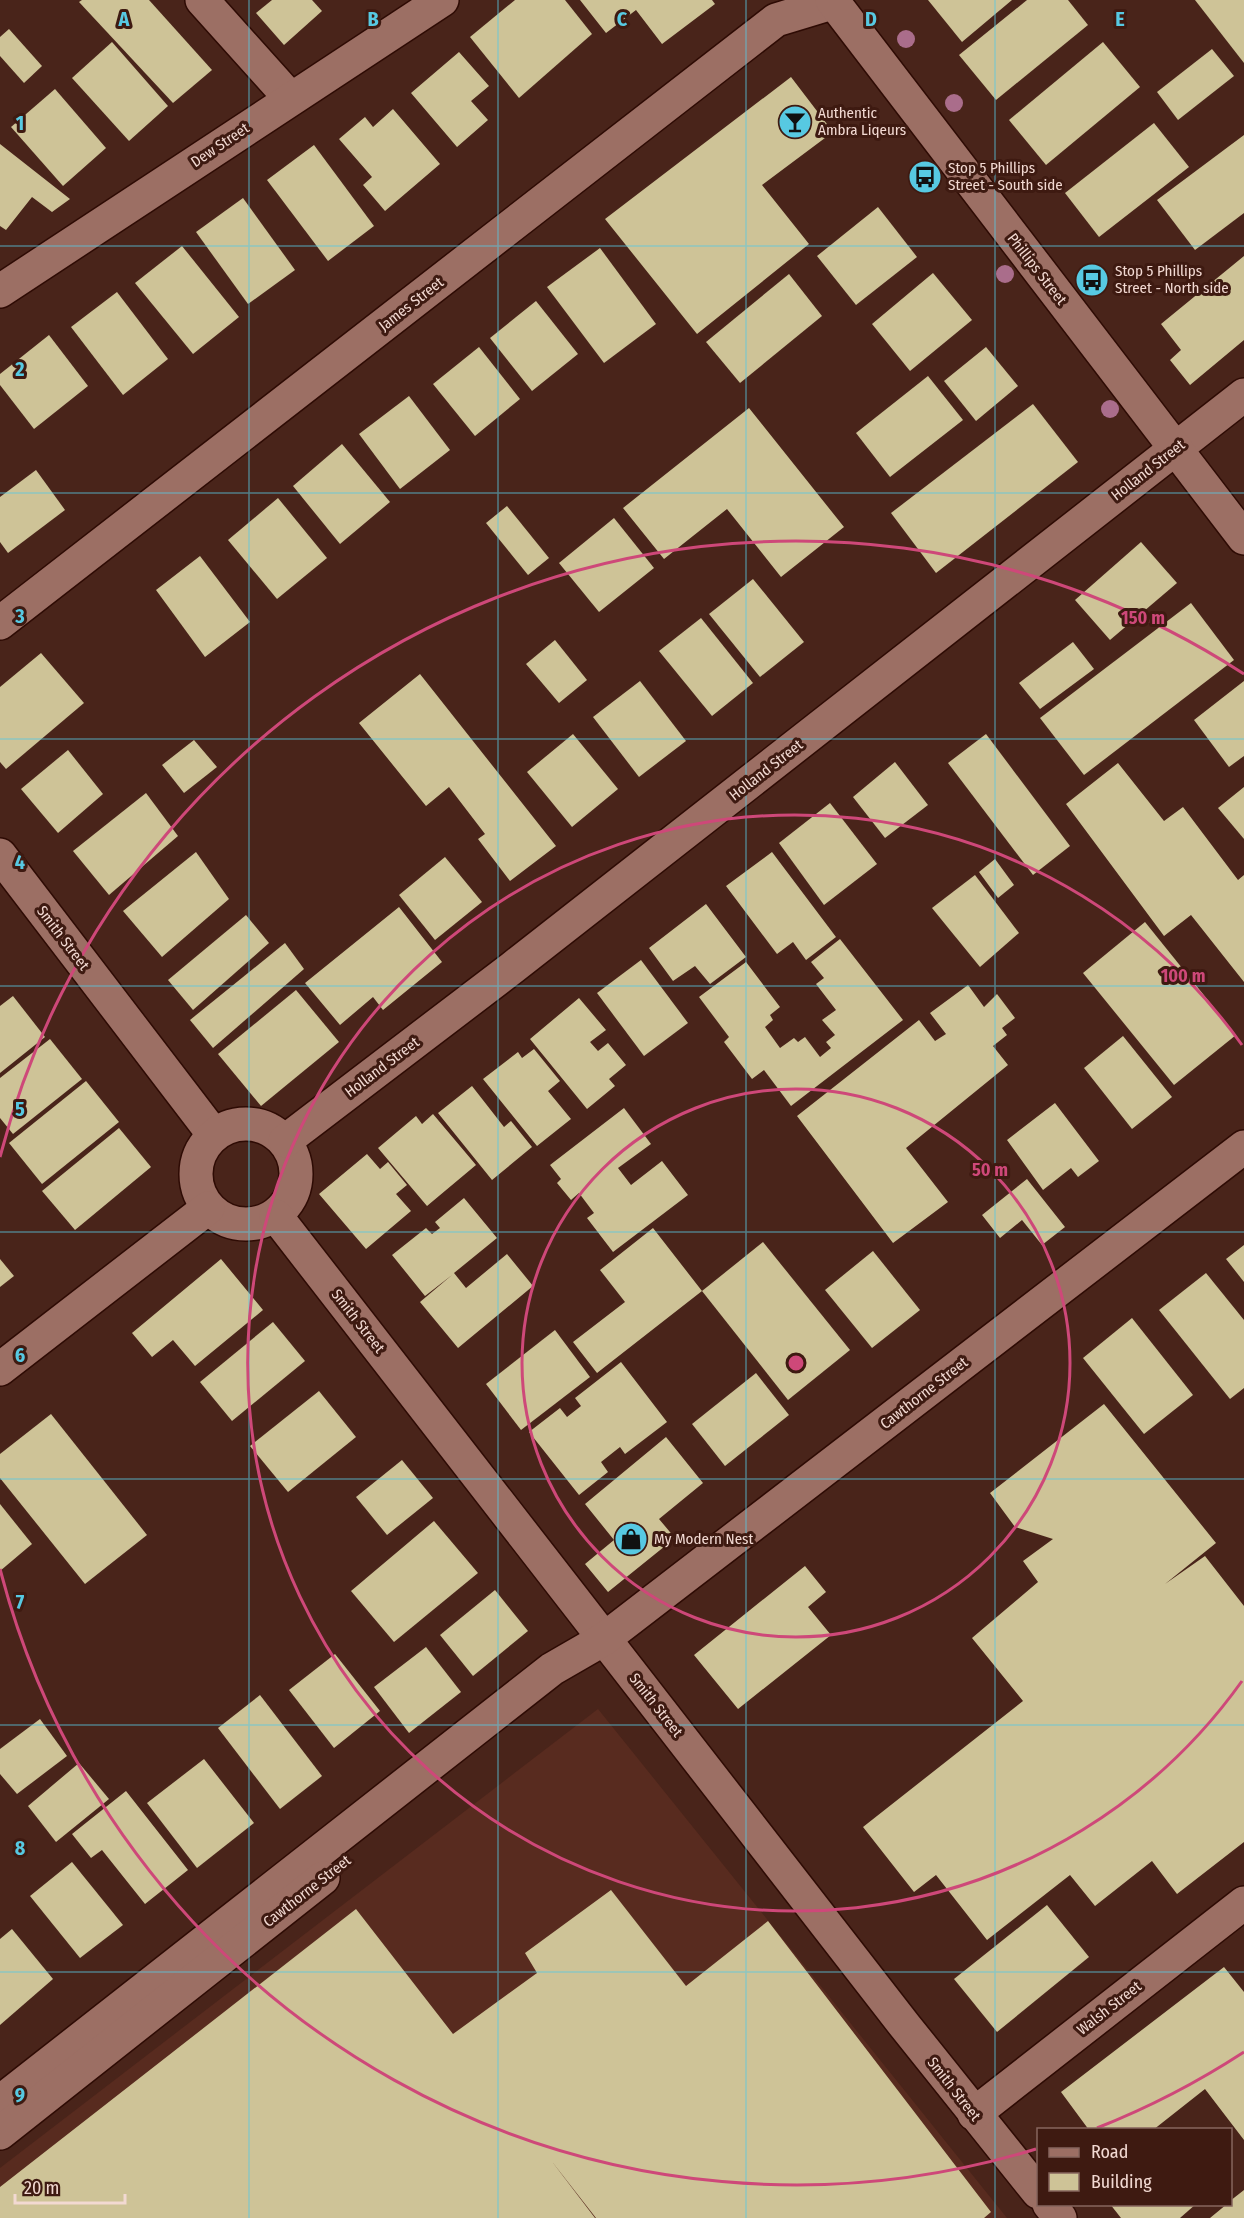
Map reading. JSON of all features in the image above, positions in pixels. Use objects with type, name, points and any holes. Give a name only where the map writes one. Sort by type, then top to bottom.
[{"type":"street","points":[[202,0],[290,98]]},
{"type":"street","name":"Dew Street","points":[[0,291],[442,0]]},
{"type":"street","name":"Phillips Street","points":[[832,1],[1244,538]]},
{"type":"street","name":"James Street","points":[[0,623],[776,20],[832,1]]},
{"type":"street","name":"Holland Street","points":[[285,1141],[512,968],[1244,395]]},
{"type":"street","name":"Smith Street","points":[[0,855],[214,1135]]},
{"type":"street","points":[[238,1124],[264,1126],[285,1141],[296,1166],[293,1194],[276,1216],[253,1225],[229,1222],[208,1208],[196,1184],[198,1157],[214,1135],[238,1124]]},
{"type":"street","name":"Cawthorne Street","points":[[0,2102],[552,1669],[604,1639],[1244,1147]]},
{"type":"street","points":[[0,1369],[208,1208]]},
{"type":"street","name":"Smith Street","points":[[276,1216],[974,2114],[1037,2191]]},
{"type":"street","name":"Cawthorne Street","points":[[0,2133],[566,1686],[604,1639]]},
{"type":"street","name":"Walsh Street","points":[[974,2114],[1244,1903]]},
{"type":"street","points":[[1050,2206],[1060,2218]]},
{"type":"shaded area","points":[[598,1709],[1007,2218],[0,2218],[0,2168]]},
{"type":"building","points":[[82,0],[149,0],[212,70],[173,103],[79,2]]},
{"type":"building","points":[[272,0],[312,0],[322,11],[284,45],[256,13]]},
{"type":"building","points":[[515,0],[565,0],[592,34],[519,98],[470,37]]},
{"type":"building","points":[[580,0],[712,0],[715,4],[662,44],[636,10],[606,33]]},
{"type":"building","points":[[928,0],[1012,0],[962,42]]},
{"type":"building","points":[[1027,0],[1068,0],[1088,25],[996,100],[959,55]]},
{"type":"building","points":[[1195,0],[1244,0],[1244,63]]},
{"type":"building","points":[[9,29],[42,66],[24,83],[0,56],[0,37]]},
{"type":"building","points":[[112,42],[168,106],[129,141],[72,78]]},
{"type":"building","points":[[1103,42],[1140,87],[1046,165],[1009,120]]},
{"type":"building","points":[[1212,49],[1234,76],[1178,120],[1157,92]]},
{"type":"building","points":[[459,52],[489,86],[471,101],[488,120],[457,147],[411,93]]},
{"type":"building","points":[[791,77],[833,132],[762,185],[809,244],[697,334],[605,219]]},
{"type":"building","points":[[55,89],[106,148],[63,186],[11,127]]},
{"type":"building","points":[[393,109],[440,164],[385,211],[363,185],[372,177],[339,139],[365,117],[373,127]]},
{"type":"building","points":[[1154,123],[1189,167],[1099,237],[1065,193]]},
{"type":"building","points":[[1244,135],[1244,213],[1195,250],[1157,200]]},
{"type":"building","points":[[0,144],[70,199],[52,212],[32,197],[6,230],[0,226]]},
{"type":"building","points":[[314,145],[374,226],[328,261],[267,180]]},
{"type":"building","points":[[243,198],[295,270],[248,304],[196,232]]},
{"type":"building","points":[[878,207],[917,257],[856,305],[817,256]]},
{"type":"building","points":[[182,246],[239,317],[193,354],[135,283]]},
{"type":"building","points":[[600,248],[656,324],[604,363],[547,287]]},
{"type":"building","points":[[1244,256],[1244,340],[1190,385],[1170,360],[1181,350],[1161,324]]},
{"type":"building","points":[[933,273],[972,320],[910,371],[872,324]]},
{"type":"building","points":[[789,274],[822,316],[740,383],[706,342]]},
{"type":"building","points":[[117,292],[168,359],[123,395],[71,327]]},
{"type":"building","points":[[536,301],[578,354],[532,391],[490,338]]},
{"type":"building","points":[[49,335],[88,386],[34,429],[0,385],[0,374]]},
{"type":"building","points":[[479,347],[520,399],[475,436],[433,384]]},
{"type":"building","points":[[986,347],[1018,386],[976,421],[944,381]]},
{"type":"building","points":[[928,376],[963,420],[890,477],[856,433]]},
{"type":"building","points":[[409,396],[450,450],[400,489],[359,434]]},
{"type":"building","points":[[1033,404],[1078,462],[936,573],[891,513]]},
{"type":"building","points":[[749,408],[844,527],[781,577],[727,509],[664,559],[623,508]]},
{"type":"building","points":[[342,444],[390,502],[340,544],[293,486]]},
{"type":"building","points":[[36,470],[65,510],[8,553],[0,542],[0,497]]},
{"type":"building","points":[[278,498],[327,558],[277,599],[228,540]]},
{"type":"building","points":[[507,506],[549,558],[528,575],[486,523]]},
{"type":"building","points":[[614,518],[654,568],[599,612],[559,563]]},
{"type":"building","points":[[1141,542],[1177,583],[1110,640],[1075,600]]},
{"type":"building","points":[[200,556],[250,622],[205,657],[156,590]]},
{"type":"building","points":[[753,579],[804,642],[760,677],[709,614]]},
{"type":"building","points":[[1191,603],[1234,660],[1084,775],[1040,718]]},
{"type":"building","points":[[701,618],[753,683],[712,716],[659,651]]},
{"type":"building","points":[[555,640],[587,680],[559,703],[526,664]]},
{"type":"building","points":[[1073,642],[1094,669],[1040,709],[1019,683]]},
{"type":"building","points":[[41,653],[84,703],[6,769],[0,762],[0,687]]},
{"type":"building","points":[[420,674],[556,846],[510,881],[478,839],[485,834],[449,787],[426,806],[359,723]]},
{"type":"building","points":[[640,681],[686,741],[639,777],[593,717]]},
{"type":"building","points":[[1244,681],[1244,756],[1229,767],[1194,720]]},
{"type":"building","points":[[573,734],[618,789],[572,827],[527,772]]},
{"type":"building","points":[[986,734],[1070,846],[1033,875],[948,763]]},
{"type":"building","points":[[194,740],[217,767],[184,793],[162,765]]},
{"type":"building","points":[[68,750],[103,794],[58,833],[21,789]]},
{"type":"building","points":[[895,762],[928,805],[885,838],[853,797]]},
{"type":"building","points":[[1118,763],[1164,821],[1183,807],[1238,880],[1244,875],[1244,982],[1191,915],[1164,936],[1066,804]]},
{"type":"building","points":[[1244,787],[1244,839],[1218,808]]},
{"type":"building","points":[[146,793],[178,836],[109,895],[73,851]]},
{"type":"building","points":[[830,803],[877,864],[824,905],[779,843]]},
{"type":"building","points":[[196,852],[229,899],[162,957],[123,911]]},
{"type":"building","points":[[772,852],[836,937],[806,960],[793,942],[777,954],[726,886]]},
{"type":"building","points":[[445,857],[482,902],[435,940],[399,895]]},
{"type":"building","points":[[995,859],[1014,885],[998,898],[979,872]]},
{"type":"building","points":[[975,875],[1019,933],[980,967],[932,908]]},
{"type":"building","points":[[706,904],[746,957],[710,984],[695,966],[673,981],[649,948]]},
{"type":"building","points":[[399,907],[442,962],[383,1010],[373,997],[340,1025],[305,983]]},
{"type":"building","points":[[246,915],[269,943],[193,1010],[168,980]]},
{"type":"building","points":[[1145,922],[1236,1035],[1174,1085],[1083,973]]},
{"type":"building","points":[[840,939],[903,1020],[791,1106],[764,1070],[752,1079],[724,1042],[729,1037],[699,997],[746,962],[780,1007],[770,1015],[773,1020],[765,1027],[780,1048],[794,1038],[798,1042],[805,1037],[820,1057],[831,1048],[826,1042],[835,1035],[822,1020],[836,1010],[816,984],[824,978],[811,962]]},
{"type":"building","points":[[285,943],[304,969],[213,1048],[190,1020]]},
{"type":"building","points":[[641,960],[688,1023],[644,1056],[597,993]]},
{"type":"building","points":[[968,985],[984,1007],[997,994],[1015,1018],[1002,1028],[1007,1035],[993,1046],[1008,1065],[906,1148],[948,1202],[893,1243],[797,1116],[919,1020],[935,1041],[946,1034],[930,1013]]},
{"type":"building","points":[[296,990],[339,1042],[261,1106],[218,1054]]},
{"type":"building","points":[[13,996],[45,1037],[0,1073],[0,1006]]},
{"type":"building","points":[[579,998],[606,1030],[590,1042],[598,1051],[608,1043],[626,1065],[609,1079],[615,1086],[587,1109],[530,1039]]},
{"type":"building","points":[[1123,1036],[1172,1097],[1132,1129],[1084,1068]]},
{"type":"building","points":[[50,1039],[82,1079],[13,1134],[0,1118],[0,1078]]},
{"type":"building","points":[[534,1049],[560,1081],[548,1091],[571,1119],[537,1146],[483,1079],[518,1052],[522,1058]]},
{"type":"building","points":[[86,1081],[119,1122],[42,1184],[9,1143]]},
{"type":"building","points":[[472,1086],[504,1127],[511,1121],[532,1147],[492,1180],[438,1113]]},
{"type":"building","points":[[1055,1103],[1099,1161],[1078,1177],[1071,1168],[1043,1190],[1007,1140]]},
{"type":"building","points":[[624,1108],[651,1144],[618,1168],[631,1185],[662,1161],[688,1195],[613,1252],[587,1218],[594,1213],[579,1193],[571,1200],[557,1183],[561,1179],[550,1165]]},
{"type":"building","points":[[433,1114],[476,1165],[427,1206],[378,1148],[416,1116],[422,1124]]},
{"type":"building","points":[[119,1128],[151,1167],[75,1230],[42,1191]]},
{"type":"building","points":[[367,1154],[380,1169],[388,1162],[407,1185],[396,1194],[411,1211],[366,1249],[319,1194]]},
{"type":"building","points":[[1027,1179],[1065,1227],[1042,1245],[1022,1220],[1000,1238],[982,1215]]},
{"type":"building","points":[[464,1198],[497,1238],[454,1273],[466,1288],[507,1254],[533,1286],[458,1348],[420,1302],[452,1275],[425,1296],[392,1255],[426,1228],[432,1234],[440,1228],[435,1222]]},
{"type":"building","points":[[653,1228],[702,1291],[597,1373],[573,1342],[625,1302],[600,1270]]},
{"type":"building","points":[[763,1242],[850,1350],[788,1400],[702,1291]]},
{"type":"building","points":[[1244,1245],[1244,1282],[1226,1259]]},
{"type":"building","points":[[873,1251],[920,1310],[872,1348],[825,1290]]},
{"type":"building","points":[[0,1259],[14,1276],[0,1287]]},
{"type":"building","points":[[221,1259],[263,1310],[195,1366],[173,1340],[152,1357],[132,1333]]},
{"type":"building","points":[[1206,1273],[1244,1320],[1244,1388],[1230,1399],[1159,1310]]},
{"type":"building","points":[[1132,1318],[1193,1395],[1144,1434],[1083,1358]]},
{"type":"building","points":[[273,1322],[305,1361],[232,1421],[200,1382]]},
{"type":"building","points":[[555,1330],[590,1377],[521,1430],[486,1384]]},
{"type":"building","points":[[621,1362],[667,1422],[625,1454],[620,1447],[601,1462],[608,1472],[579,1495],[529,1432],[560,1408],[567,1417],[581,1406],[575,1398]]},
{"type":"building","points":[[756,1373],[789,1415],[725,1466],[692,1424]]},
{"type":"building","points":[[319,1391],[356,1437],[288,1492],[250,1446]]},
{"type":"building","points":[[1104,1404],[1216,1543],[1165,1584],[1205,1556],[1244,1606],[1244,1842],[1177,1894],[1152,1861],[1095,1906],[1070,1875],[987,1940],[936,1875],[914,1892],[863,1827],[1023,1701],[972,1638],[1038,1582],[1023,1561],[1053,1539],[1015,1527],[990,1493]]},
{"type":"building","points":[[51,1414],[147,1535],[85,1584],[0,1478],[0,1454]]},
{"type":"building","points":[[666,1437],[703,1483],[659,1519],[675,1538],[608,1592],[585,1564],[614,1540],[585,1504]]},
{"type":"building","points":[[402,1460],[433,1498],[387,1535],[356,1497]]},
{"type":"building","points":[[0,1504],[32,1544],[0,1571]]},
{"type":"building","points":[[434,1521],[478,1573],[394,1642],[351,1591]]},
{"type":"building","points":[[805,1566],[826,1592],[808,1607],[831,1635],[738,1709],[694,1655]]},
{"type":"building","points":[[495,1590],[528,1631],[473,1676],[440,1635]]},
{"type":"building","points":[[426,1647],[461,1692],[409,1733],[374,1687]]},
{"type":"building","points":[[335,1654],[380,1711],[334,1748],[289,1690]]},
{"type":"building","points":[[260,1695],[322,1776],[280,1809],[218,1728]]},
{"type":"building","points":[[40,1719],[67,1756],[17,1794],[0,1774],[0,1749]]},
{"type":"building","points":[[204,1759],[254,1823],[197,1868],[147,1803]]},
{"type":"building","points":[[79,1763],[109,1799],[56,1842],[28,1806]]},
{"type":"building","points":[[126,1791],[188,1870],[145,1904],[102,1850],[91,1858],[72,1834]]},
{"type":"building","points":[[72,1862],[123,1925],[80,1958],[30,1896]]},
{"type":"building","points":[[611,1890],[686,1986],[768,1921],[991,2212],[984,2218],[596,2218],[550,2159],[595,2218],[0,2218],[0,2187],[356,1909],[453,2034],[537,1973],[525,1953]]},
{"type":"building","points":[[1047,1905],[1089,1957],[997,2032],[954,1979]]},
{"type":"building","points":[[12,1929],[53,1979],[0,2025],[0,1939]]},
{"type":"building","points":[[1224,1967],[1244,1992],[1244,2140],[1205,2089],[1156,2128],[1088,2128],[1061,2092]]},
{"type":"building","points":[[1244,2190],[1244,2218],[1210,2218],[1225,2206],[1232,2206],[1232,2199]]},
{"type":"building","points":[[1112,2206],[1194,2206],[1180,2218],[1121,2218]]},
{"type":"place","name":"Authentic Ambra Liqeurs","points":[[795,122]]},
{"type":"place","name":"Stop 5 Phillips Street - South side","points":[[925,177]]},
{"type":"place","name":"Stop 5 Phillips Street - North side","points":[[1092,280]]},
{"type":"place","name":"My Modern Nest","points":[[631,1539]]}]
